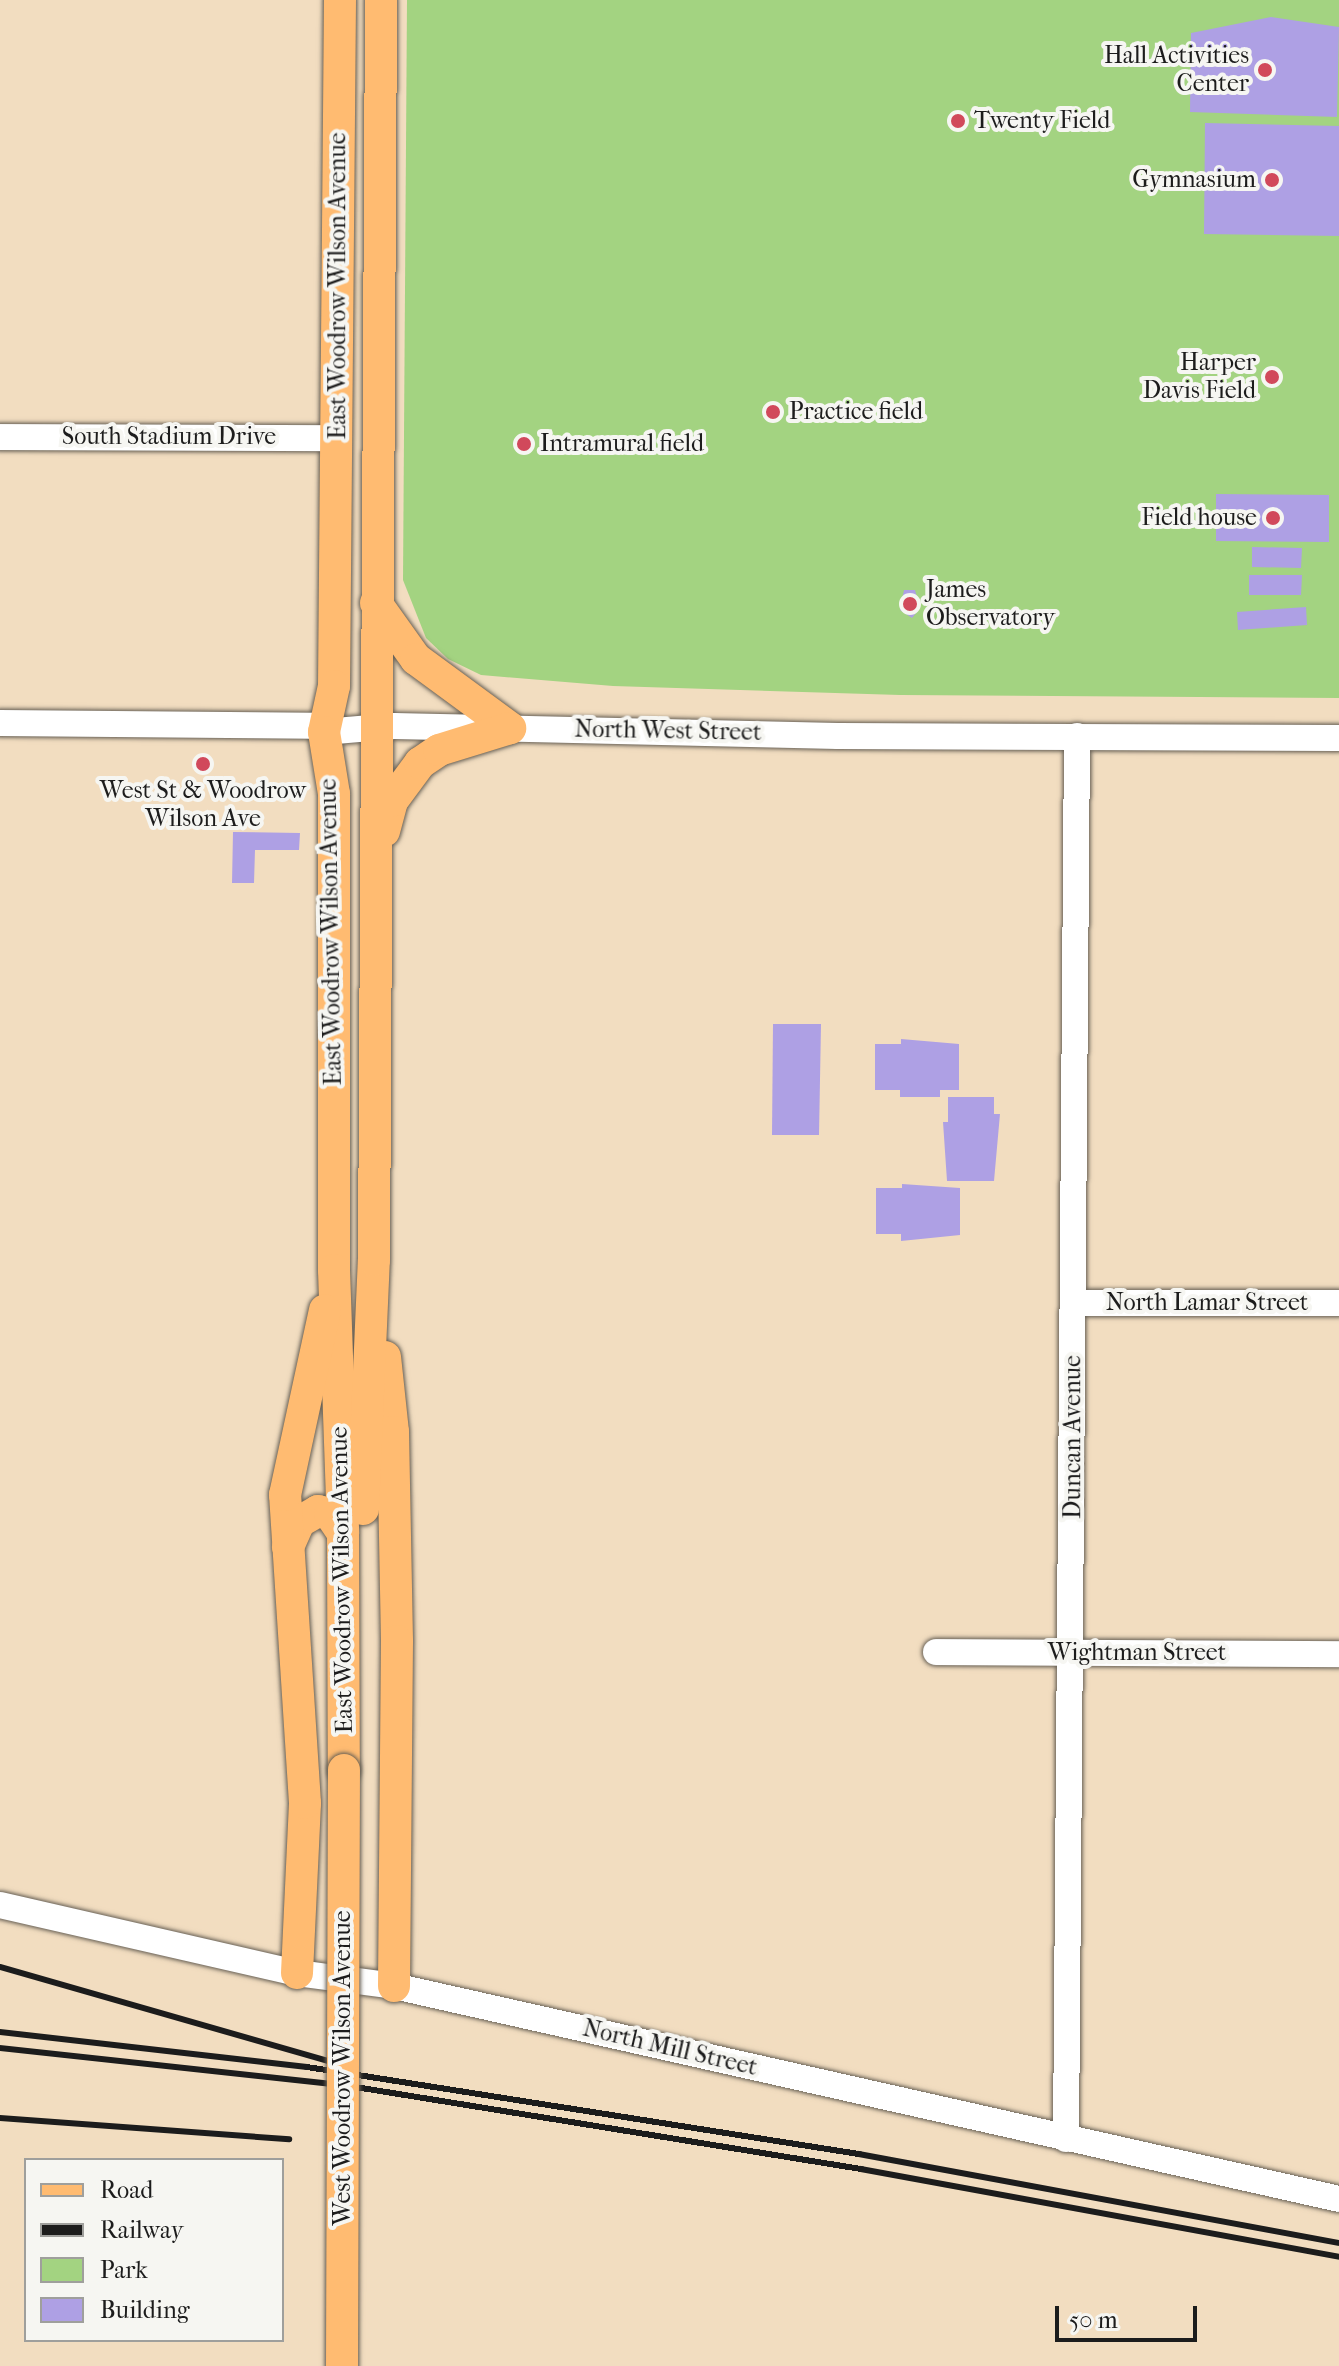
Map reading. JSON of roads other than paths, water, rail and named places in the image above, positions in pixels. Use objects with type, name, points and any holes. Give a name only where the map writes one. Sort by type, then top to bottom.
[{"type":"main road","name":"East Woodrow Wilson Avenue","points":[[340,0],[334,686],[324,732],[334,794],[334,1270],[353,1770]]},
{"type":"main road","name":"East Woodrow Wilson Avenue","points":[[353,1770],[374,1260],[381,0]]},
{"type":"main road","points":[[376,603],[416,659],[510,728]]},
{"type":"main road","points":[[375,869],[392,801],[420,763],[439,750],[510,728]]},
{"type":"main road","points":[[374,1260],[393,1432],[394,1986]]},
{"type":"main road","points":[[297,1973],[305,1803],[285,1495],[291,1455],[334,1270]]},
{"type":"main road","points":[[288,1547],[299,1522],[318,1511],[330,1514],[343,1533]]},
{"type":"main road","name":"West Woodrow Wilson Avenue","points":[[342,2366],[353,1770]]},
{"type":"main road","name":"West Woodrow Wilson Avenue","points":[[353,1770],[361,2366]]},
{"type":"street","name":"South Stadium Drive","points":[[0,437],[338,438]]},
{"type":"street","name":"North West Street","points":[[0,723],[314,726],[324,732],[375,726],[1339,738]]},
{"type":"street","name":"Duncan Avenue","points":[[1066,2139],[1077,736]]},
{"type":"street","name":"North Lamar Street","points":[[1074,1303],[1339,1303]]},
{"type":"street","name":"Wightman Street","points":[[936,1652],[1339,1654]]},
{"type":"street","name":"North Mill Street","points":[[0,1905],[297,1973],[394,1986],[1339,2199]]},
{"type":"railway","points":[[0,1967],[327,2061]]},
{"type":"railway","points":[[0,2032],[307,2067],[859,2154],[1339,2243]]},
{"type":"railway","points":[[0,2048],[343,2085],[861,2169],[1339,2257]]},
{"type":"railway","points":[[0,2118],[289,2139]]},
{"type":"place","name":"Hall Activities Center","points":[[1265,70]]},
{"type":"place","name":"Twenty Field","points":[[958,121]]},
{"type":"place","name":"Gymnasium","points":[[1272,180]]},
{"type":"place","name":"Harper Davis Field","points":[[1272,377]]},
{"type":"place","name":"Practice field","points":[[773,412]]},
{"type":"place","name":"Intramural field","points":[[524,444]]},
{"type":"place","name":"Field house","points":[[1273,518]]},
{"type":"place","name":"James Observatory","points":[[910,604]]},
{"type":"place","name":"West St & Woodrow Wilson Ave","points":[[203,764]]}]
